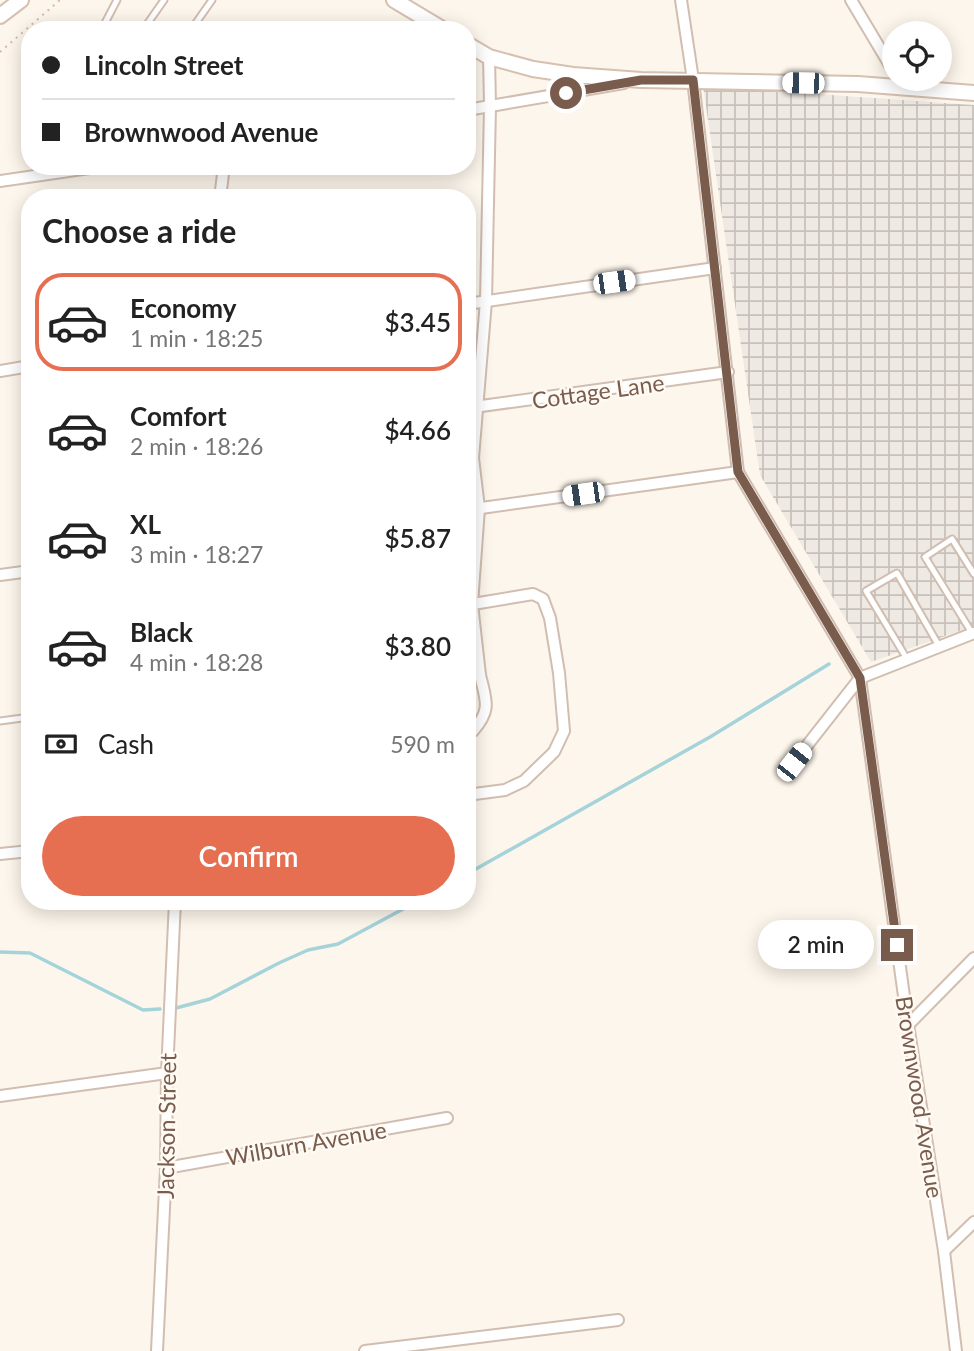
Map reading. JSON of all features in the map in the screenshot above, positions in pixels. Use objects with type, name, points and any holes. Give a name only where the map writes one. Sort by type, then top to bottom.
[{"type":"street","points":[[0,16],[21,0]]},
{"type":"street","points":[[394,0],[429,21]]},
{"type":"street","name":"Brownwood Avenue","points":[[681,0],[693,80],[738,472],[860,678],[908,1025],[944,1251],[956,1351]]},
{"type":"street","points":[[852,0],[882,51]]},
{"type":"street","points":[[476,49],[489,57],[533,69],[573,75],[641,80],[882,84]]},
{"type":"street","points":[[476,377],[486,301],[491,106],[489,57]]},
{"type":"street","points":[[476,108],[641,80]]},
{"type":"street","points":[[952,90],[974,93]]},
{"type":"street","points":[[0,181],[41,175]]},
{"type":"street","points":[[476,303],[715,268]]},
{"type":"street","points":[[0,371],[21,368]]},
{"type":"street","name":"Cottage Lane","points":[[476,407],[728,372]]},
{"type":"street","points":[[476,509],[738,472]]},
{"type":"street","points":[[0,575],[21,572]]},
{"type":"street","points":[[476,604],[533,594],[543,599],[550,618],[559,673],[564,731],[554,752],[524,780],[505,790],[476,794]]},
{"type":"street","points":[[794,762],[860,678],[973,633]]},
{"type":"street","points":[[476,643],[487,708],[476,727]]},
{"type":"street","points":[[476,675],[481,675]]},
{"type":"street","points":[[0,854],[21,851]]},
{"type":"street","name":"Jackson Street","points":[[157,1351],[175,910]]},
{"type":"street","points":[[908,1025],[974,958]]},
{"type":"street","points":[[0,1096],[167,1073]]},
{"type":"street","name":"Wilburn Avenue","points":[[166,1168],[447,1118]]},
{"type":"street","points":[[944,1251],[974,1222]]},
{"type":"street","points":[[365,1351],[618,1320]]},
{"type":"lane","points":[[106,21],[117,0]]},
{"type":"lane","points":[[149,21],[164,0]]},
{"type":"lane","points":[[197,21],[212,0]]},
{"type":"lane","points":[[973,633],[925,557],[953,539],[974,574]]},
{"type":"lane","points":[[907,659],[866,591],[897,573],[939,646]]},
{"type":"lane","points":[[0,721],[21,718]]},
{"type":"path","points":[[36,21],[60,0]]},
{"type":"path","points":[[0,52],[21,34]]},
{"type":"shaded area","points":[[703,86],[974,105],[974,626],[871,662],[760,475]]},
{"type":"waterway","points":[[476,869],[710,737],[829,664]]},
{"type":"waterway","points":[[176,1008],[210,999],[308,950],[338,944],[401,910]]},
{"type":"waterway","points":[[0,952],[30,953],[143,1010],[160,1009]]},
{"type":"route","points":[[566,93],[641,80],[693,80],[738,472],[860,678],[897,945]]}]
